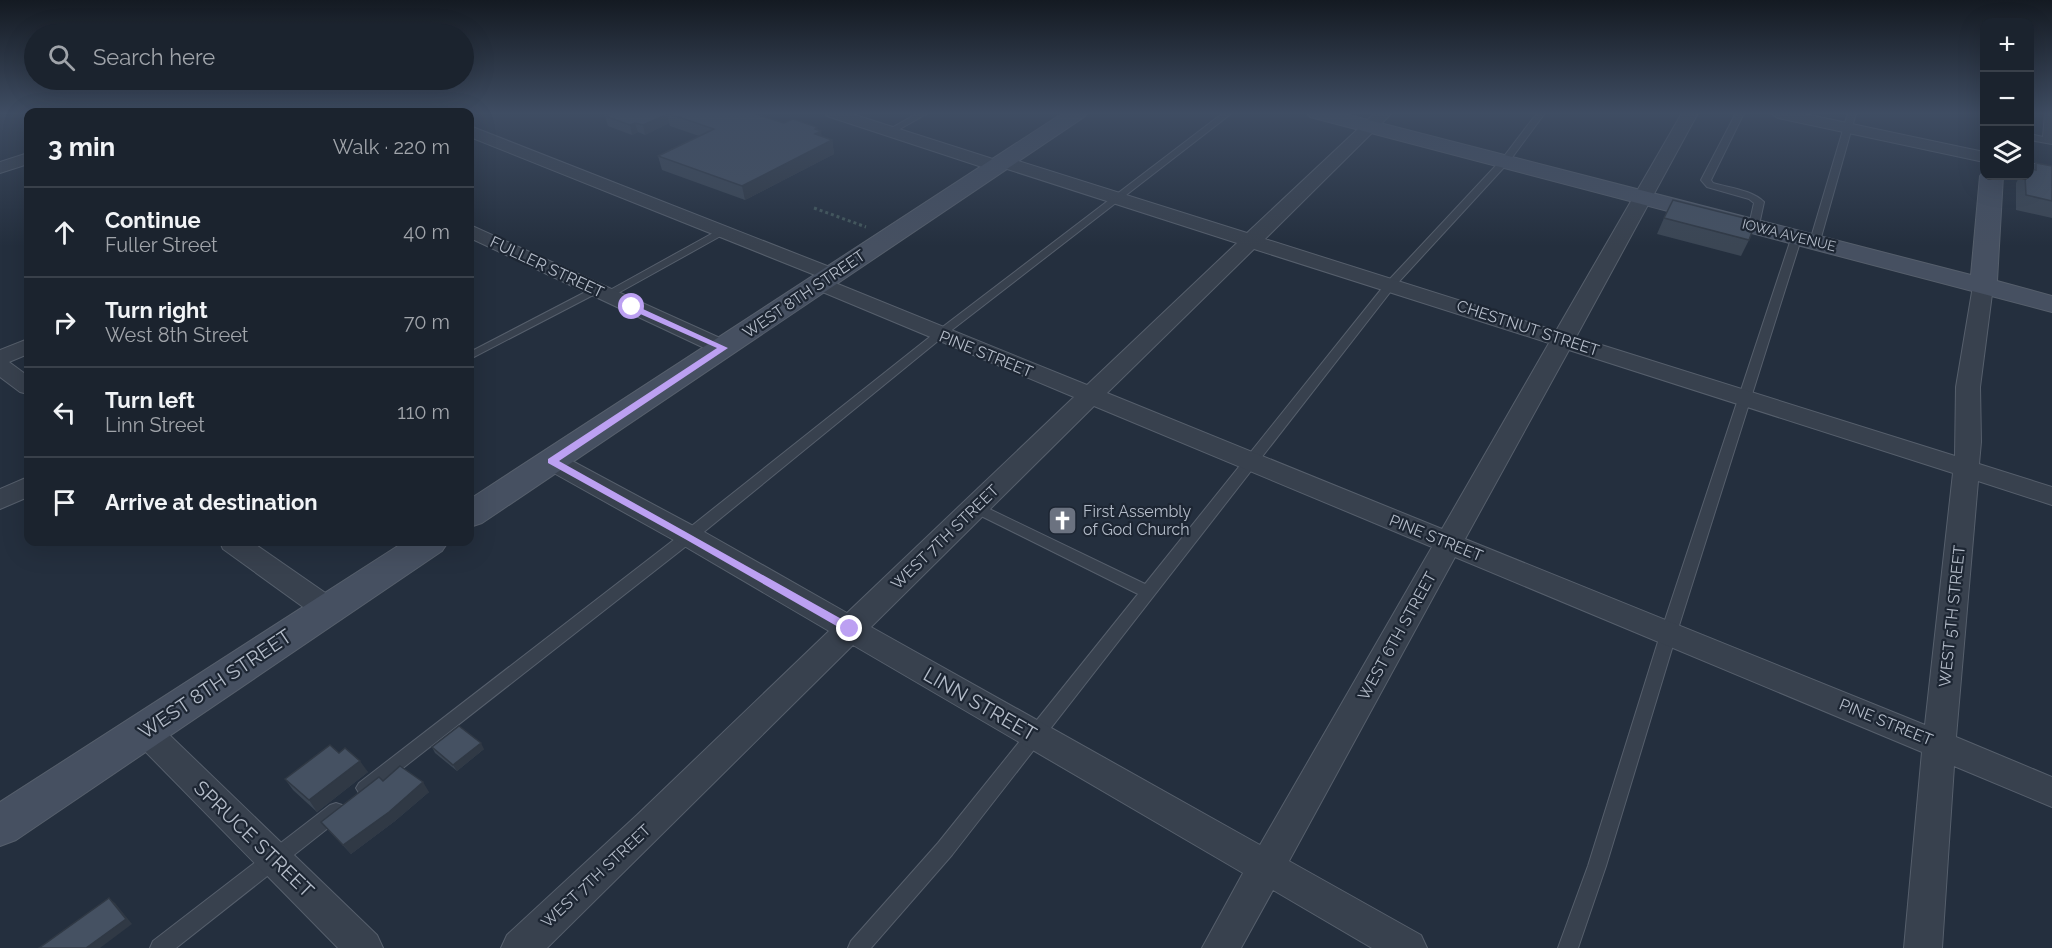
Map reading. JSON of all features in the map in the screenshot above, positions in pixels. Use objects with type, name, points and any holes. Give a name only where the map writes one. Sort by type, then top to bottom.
[{"type":"main road","name":"WEST 8TH STREET","points":[[474,512],[1010,157]]},
{"type":"main road","name":"IOWA AVENUE","points":[[1493,157],[2052,304]]},
{"type":"main road","points":[[1983,286],[1992,180]]},
{"type":"main road","name":"WEST 8TH STREET","points":[[0,826],[424,546]]},
{"type":"street","name":"PINE STREET","points":[[536,157],[722,231],[940,334],[1669,632],[2052,792]]},
{"type":"street","name":"CHESTNUT STREET","points":[[977,157],[1116,197],[2052,496]]},
{"type":"street","name":"WEST 7TH STREET","points":[[520,948],[649,826],[974,507],[1339,157]]},
{"type":"street","name":"WEST 6TH STREET","points":[[1221,948],[1449,544],[1561,339],[1582,307],[1666,157]]},
{"type":"street","points":[[0,168],[24,162]]},
{"type":"street","points":[[2034,169],[2052,173]]},
{"type":"street","name":"FULLER STREET","points":[[474,233],[723,348]]},
{"type":"street","name":"WEST 5TH STREET","points":[[1923,948],[1939,744],[1969,442],[1968,387],[1983,286]]},
{"type":"street","points":[[0,358],[24,348]]},
{"type":"street","points":[[0,366],[24,384]]},
{"type":"street","name":"LINN STREET","points":[[552,461],[689,536],[1408,948]]},
{"type":"street","points":[[0,500],[24,488]]},
{"type":"street","points":[[239,546],[327,609]]},
{"type":"street","name":"SPRUCE STREET","points":[[144,730],[364,948]]},
{"type":"lane","points":[[160,948],[689,536],[940,334],[1169,157]]},
{"type":"lane","points":[[858,948],[945,849],[1391,284],[1508,157]]},
{"type":"lane","points":[[1718,157],[1706,180],[1710,185],[1752,196],[1759,202],[1754,225]]},
{"type":"lane","points":[[1568,948],[1597,866],[1745,397],[1836,157]]},
{"type":"lane","points":[[474,354],[722,231]]},
{"type":"lane","points":[[974,507],[1148,592]]},
{"type":"path","points":[[814,208],[870,228]]},
{"type":"building","points":[[661,157],[798,157],[742,186]]},
{"type":"building","points":[[2036,163],[2052,166],[2052,201],[2026,195],[2025,180],[2034,180],[2034,170],[2036,170]]},
{"type":"building","points":[[1673,200],[1756,221],[1749,240],[1664,218]]},
{"type":"building","points":[[459,726],[481,743],[453,765],[432,747]]},
{"type":"building","points":[[330,745],[339,753],[345,748],[360,761],[309,800],[285,779]]},
{"type":"building","points":[[400,766],[423,782],[389,812],[343,845],[321,822],[379,777],[383,781]]},
{"type":"building","points":[[109,898],[126,919],[86,948],[39,948]]},
{"type":"place","name":"First Assembly of God Church","points":[[1062,520]]},
{"type":"route","points":[[632,307],[723,348],[552,461],[689,536],[850,629]]}]
